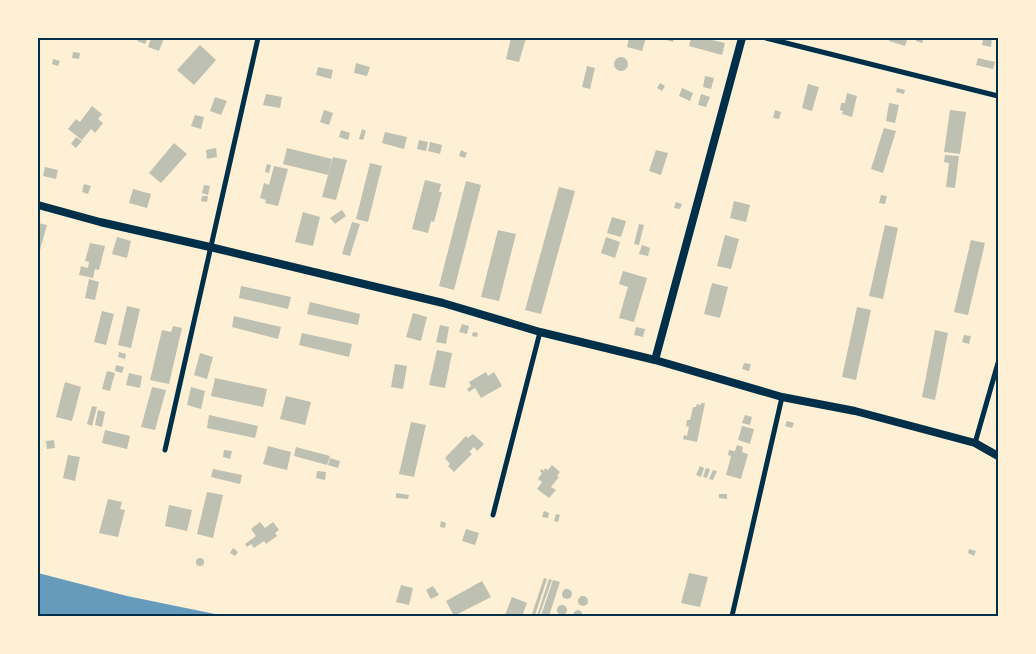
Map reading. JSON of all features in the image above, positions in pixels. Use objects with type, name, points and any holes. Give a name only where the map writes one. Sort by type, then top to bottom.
[{"type":"street","points":[[164,450],[258,38]]},
{"type":"street","points":[[655,360],[742,38]]},
{"type":"street","points":[[766,38],[998,96]]},
{"type":"street","points":[[38,205],[100,222],[443,303],[540,332],[655,360],[782,397],[855,411],[975,443],[998,456]]},
{"type":"street","points":[[493,515],[540,332]]},
{"type":"street","points":[[975,443],[998,363]]},
{"type":"street","points":[[732,616],[782,397]]},
{"type":"water","points":[[38,573],[127,596],[225,616],[38,616]]},
{"type":"building","points":[[138,38],[148,38],[145,44],[137,41]]},
{"type":"building","points":[[151,38],[164,38],[159,51],[148,47]]},
{"type":"building","points":[[511,38],[526,38],[519,62],[506,59]]},
{"type":"building","points":[[629,38],[646,38],[642,51],[627,47]]},
{"type":"building","points":[[663,38],[674,38],[673,42]]},
{"type":"building","points":[[691,38],[704,38],[725,43],[722,55],[689,46]]},
{"type":"building","points":[[890,38],[907,40],[905,46],[889,41]]},
{"type":"building","points":[[917,38],[924,38],[922,43],[916,41]]},
{"type":"building","points":[[983,38],[992,38],[991,47],[982,45]]},
{"type":"building","points":[[200,45],[216,60],[194,85],[177,70]]},
{"type":"building","points":[[73,52],[80,53],[79,59],[72,58]]},
{"type":"building","points":[[618,57],[624,57],[628,64],[624,71],[618,71],[614,67],[614,61]]},
{"type":"building","points":[[978,58],[995,62],[993,69],[976,65]]},
{"type":"building","points":[[53,59],[60,61],[58,66],[52,64]]},
{"type":"building","points":[[356,63],[370,67],[367,76],[354,73]]},
{"type":"building","points":[[587,66],[595,68],[590,89],[582,87]]},
{"type":"building","points":[[318,67],[333,70],[331,79],[316,75]]},
{"type":"building","points":[[705,76],[714,78],[711,89],[703,87]]},
{"type":"building","points":[[660,83],[665,86],[662,91],[657,88]]},
{"type":"building","points":[[808,84],[819,87],[812,111],[802,108]]},
{"type":"building","points":[[682,88],[693,93],[690,101],[679,96]]},
{"type":"building","points":[[897,88],[905,90],[904,94],[896,92]]},
{"type":"building","points":[[847,93],[857,96],[852,117],[842,114],[843,111],[840,110],[841,103],[845,103]]},
{"type":"building","points":[[266,94],[282,97],[280,108],[263,105]]},
{"type":"building","points":[[701,94],[710,97],[706,107],[698,105]]},
{"type":"building","points":[[215,97],[227,101],[221,115],[210,111]]},
{"type":"building","points":[[889,103],[899,105],[895,123],[886,121]]},
{"type":"building","points":[[92,106],[102,114],[98,119],[103,123],[95,133],[91,129],[82,140],[68,129],[76,119],[80,122]]},
{"type":"building","points":[[324,110],[333,113],[329,125],[320,122]]},
{"type":"building","points":[[775,110],[781,112],[779,119],[773,118]]},
{"type":"building","points":[[950,110],[966,112],[960,154],[944,152]]},
{"type":"building","points":[[195,115],[204,117],[201,129],[191,126]]},
{"type":"building","points":[[884,128],[896,131],[883,173],[871,169]]},
{"type":"building","points":[[362,129],[366,131],[363,140],[359,139]]},
{"type":"building","points":[[341,130],[350,133],[348,140],[339,137]]},
{"type":"building","points":[[385,132],[407,137],[404,149],[382,143]]},
{"type":"building","points":[[76,137],[82,141],[76,148],[71,144]]},
{"type":"building","points":[[419,140],[428,142],[426,151],[417,149]]},
{"type":"building","points":[[430,142],[442,145],[440,154],[428,151]]},
{"type":"building","points":[[174,143],[187,154],[161,183],[149,173]]},
{"type":"building","points":[[216,148],[217,157],[207,159],[206,150]]},
{"type":"building","points":[[287,148],[332,159],[328,175],[283,164]]},
{"type":"building","points":[[461,150],[467,153],[465,158],[459,156]]},
{"type":"building","points":[[656,150],[668,153],[661,175],[649,171]]},
{"type":"building","points":[[945,155],[959,156],[955,188],[946,187],[949,163],[944,162]]},
{"type":"building","points":[[333,157],[347,160],[336,200],[322,197]]},
{"type":"building","points":[[370,163],[382,166],[368,222],[356,219]]},
{"type":"building","points":[[267,164],[271,165],[269,173],[265,172]]},
{"type":"building","points":[[274,166],[288,169],[278,206],[265,203],[266,200],[260,198],[264,183],[269,185]]},
{"type":"building","points":[[45,167],[58,170],[56,179],[43,176]]},
{"type":"building","points":[[425,180],[441,184],[439,192],[442,192],[434,222],[431,221],[428,233],[412,229]]},
{"type":"building","points":[[466,181],[481,185],[454,290],[439,286]]},
{"type":"building","points":[[84,184],[91,186],[88,194],[82,192]]},
{"type":"building","points":[[204,185],[210,186],[208,195],[202,193]]},
{"type":"building","points":[[559,187],[575,191],[541,314],[525,310]]},
{"type":"building","points":[[133,189],[151,194],[147,208],[129,203]]},
{"type":"building","points":[[881,195],[887,196],[885,204],[879,203]]},
{"type":"building","points":[[202,196],[208,196],[207,202],[201,201]]},
{"type":"building","points":[[734,201],[750,205],[746,222],[730,218]]},
{"type":"building","points":[[676,202],[682,204],[680,209],[674,208]]},
{"type":"building","points":[[342,210],[346,216],[335,224],[330,218]]},
{"type":"building","points":[[303,212],[320,217],[313,246],[295,242]]},
{"type":"building","points":[[612,217],[626,221],[621,237],[607,233]]},
{"type":"building","points":[[352,222],[360,224],[350,256],[342,254]]},
{"type":"building","points":[[38,223],[47,225],[38,257]]},
{"type":"building","points":[[639,224],[644,225],[639,245],[634,244]]},
{"type":"building","points":[[885,225],[898,228],[883,299],[869,296]]},
{"type":"building","points":[[498,230],[516,234],[499,301],[481,297]]},
{"type":"building","points":[[725,235],[739,239],[731,269],[717,266]]},
{"type":"building","points":[[117,237],[131,241],[127,258],[112,254]]},
{"type":"building","points":[[606,237],[620,242],[615,258],[601,253]]},
{"type":"building","points":[[971,240],[985,243],[968,315],[954,312]]},
{"type":"building","points":[[90,243],[105,246],[99,270],[95,269],[93,278],[79,275],[81,266],[88,268],[89,262],[85,261]]},
{"type":"building","points":[[642,245],[650,248],[648,256],[639,254]]},
{"type":"building","points":[[623,271],[647,278],[634,322],[619,318],[628,287],[619,284]]},
{"type":"building","points":[[89,279],[99,282],[95,300],[85,298]]},
{"type":"building","points":[[712,283],[728,287],[720,318],[704,314]]},
{"type":"building","points":[[241,286],[291,297],[288,309],[239,298]]},
{"type":"building","points":[[310,302],[360,314],[358,325],[307,314]]},
{"type":"building","points":[[127,306],[140,309],[131,348],[118,345]]},
{"type":"building","points":[[857,307],[871,310],[856,380],[842,377]]},
{"type":"building","points":[[102,311],[114,314],[106,345],[94,342]]},
{"type":"building","points":[[413,313],[427,317],[421,341],[406,337]]},
{"type":"building","points":[[234,316],[281,327],[278,339],[232,327]]},
{"type":"building","points":[[462,324],[469,326],[467,334],[459,332]]},
{"type":"building","points":[[440,325],[449,327],[446,344],[436,342]]},
{"type":"building","points":[[173,326],[182,328],[169,384],[150,380],[162,330],[171,332]]},
{"type":"building","points":[[636,327],[645,329],[643,337],[634,335]]},
{"type":"building","points":[[935,330],[948,333],[935,400],[922,397]]},
{"type":"building","points":[[473,332],[478,333],[477,337],[472,336]]},
{"type":"building","points":[[302,333],[352,344],[349,357],[299,345]]},
{"type":"building","points":[[964,335],[971,336],[969,344],[962,342]]},
{"type":"building","points":[[437,350],[452,353],[445,388],[429,385]]},
{"type":"building","points":[[119,352],[126,354],[125,359],[118,357]]},
{"type":"building","points":[[200,353],[213,357],[207,379],[194,375]]},
{"type":"building","points":[[744,363],[751,364],[749,371],[742,369]]},
{"type":"building","points":[[395,364],[407,366],[403,389],[391,387]]},
{"type":"building","points":[[116,365],[124,367],[122,373],[115,371]]},
{"type":"building","points":[[107,371],[115,373],[110,391],[102,389]]},
{"type":"building","points":[[486,372],[488,376],[494,372],[502,386],[481,398],[475,388],[469,392],[467,389],[471,386],[469,382]]},
{"type":"building","points":[[129,373],[142,376],[140,388],[126,385]]},
{"type":"building","points":[[215,378],[267,389],[263,407],[211,396]]},
{"type":"building","points":[[65,382],[81,387],[72,421],[56,417]]},
{"type":"building","points":[[152,387],[166,390],[155,430],[141,427]]},
{"type":"building","points":[[191,387],[205,391],[201,409],[187,405]]},
{"type":"building","points":[[286,396],[311,402],[305,425],[280,419]]},
{"type":"building","points":[[701,403],[705,403],[697,442],[683,439],[684,435],[687,436],[689,427],[686,426],[687,420],[690,420],[693,407],[696,407],[697,404],[701,405]]},
{"type":"building","points":[[92,406],[97,407],[92,426],[87,424]]},
{"type":"building","points":[[98,410],[105,412],[102,427],[95,425]]},
{"type":"building","points":[[209,415],[258,426],[255,438],[207,428]]},
{"type":"building","points":[[745,415],[752,417],[750,425],[742,423]]},
{"type":"building","points":[[787,421],[794,423],[792,428],[785,426]]},
{"type":"building","points":[[411,422],[426,425],[414,477],[399,474]]},
{"type":"building","points":[[742,426],[754,429],[750,444],[738,440]]},
{"type":"building","points":[[105,430],[130,436],[127,449],[102,443]]},
{"type":"building","points":[[473,434],[484,444],[477,451],[474,447],[469,452],[472,454],[454,472],[448,466],[450,464],[445,458],[466,436],[468,438]]},
{"type":"building","points":[[54,440],[55,448],[47,449],[46,441]]},
{"type":"building","points":[[737,445],[743,447],[742,452],[748,454],[741,479],[726,475],[731,456],[728,455],[729,450],[735,451]]},
{"type":"building","points":[[268,446],[291,452],[287,470],[263,464]]},
{"type":"building","points":[[296,447],[330,456],[327,465],[294,456]]},
{"type":"building","points":[[224,450],[232,451],[230,459],[223,457]]},
{"type":"building","points":[[68,455],[80,457],[75,481],[63,478]]},
{"type":"building","points":[[330,458],[340,461],[338,468],[328,465]]},
{"type":"building","points":[[552,465],[560,472],[557,476],[559,477],[551,487],[556,490],[549,498],[537,489],[542,482],[538,479],[542,473],[541,469],[544,471],[545,468],[548,470]]},
{"type":"building","points":[[700,466],[704,468],[701,477],[696,475]]},
{"type":"building","points":[[706,468],[710,469],[707,478],[703,477]]},
{"type":"building","points":[[213,469],[242,475],[240,484],[211,477]]},
{"type":"building","points":[[713,470],[717,471],[713,480],[709,479]]},
{"type":"building","points":[[317,471],[326,472],[325,480],[316,478]]},
{"type":"building","points":[[207,492],[223,495],[213,538],[197,534]]},
{"type":"building","points":[[396,493],[409,495],[408,499],[396,498]]},
{"type":"building","points":[[719,494],[727,494],[727,499],[719,498]]},
{"type":"building","points":[[108,499],[122,502],[120,509],[125,510],[118,537],[99,533]]},
{"type":"building","points":[[169,505],[192,510],[187,531],[165,526]]},
{"type":"building","points":[[544,511],[549,513],[548,518],[542,517]]},
{"type":"building","points":[[556,514],[560,515],[558,522],[554,521]]},
{"type":"building","points":[[441,521],[446,523],[445,528],[440,527]]},
{"type":"building","points":[[260,522],[265,528],[273,522],[279,530],[275,533],[277,536],[266,544],[264,541],[254,548],[251,544],[247,547],[245,544],[256,536],[251,529]]},
{"type":"building","points":[[466,529],[479,533],[475,545],[462,541]]},
{"type":"building","points":[[233,548],[238,552],[235,556],[230,553]]},
{"type":"building","points":[[969,549],[976,551],[974,556],[968,553]]},
{"type":"building","points":[[200,558],[204,562],[200,566],[196,562]]},
{"type":"building","points":[[689,573],[708,577],[700,607],[681,603]]},
{"type":"building","points":[[544,578],[547,579],[535,615],[532,614]]},
{"type":"building","points":[[549,579],[552,580],[539,616],[537,616]]},
{"type":"building","points":[[553,580],[560,582],[549,616],[541,616]]},
{"type":"building","points":[[482,581],[491,597],[454,616],[446,601]]},
{"type":"building","points":[[401,585],[413,588],[409,605],[396,602]]},
{"type":"building","points":[[433,586],[439,595],[431,599],[426,590]]},
{"type":"building","points":[[565,589],[569,589],[572,594],[571,598],[565,599],[562,596],[562,592]]},
{"type":"building","points":[[581,596],[585,596],[588,601],[587,605],[581,606],[578,603],[578,599]]},
{"type":"building","points":[[512,597],[527,603],[522,616],[505,615]]},
{"type":"building","points":[[560,605],[564,605],[567,610],[566,614],[560,615],[557,612],[557,608]]},
{"type":"building","points":[[577,610],[581,611],[583,616],[572,616]]}]
